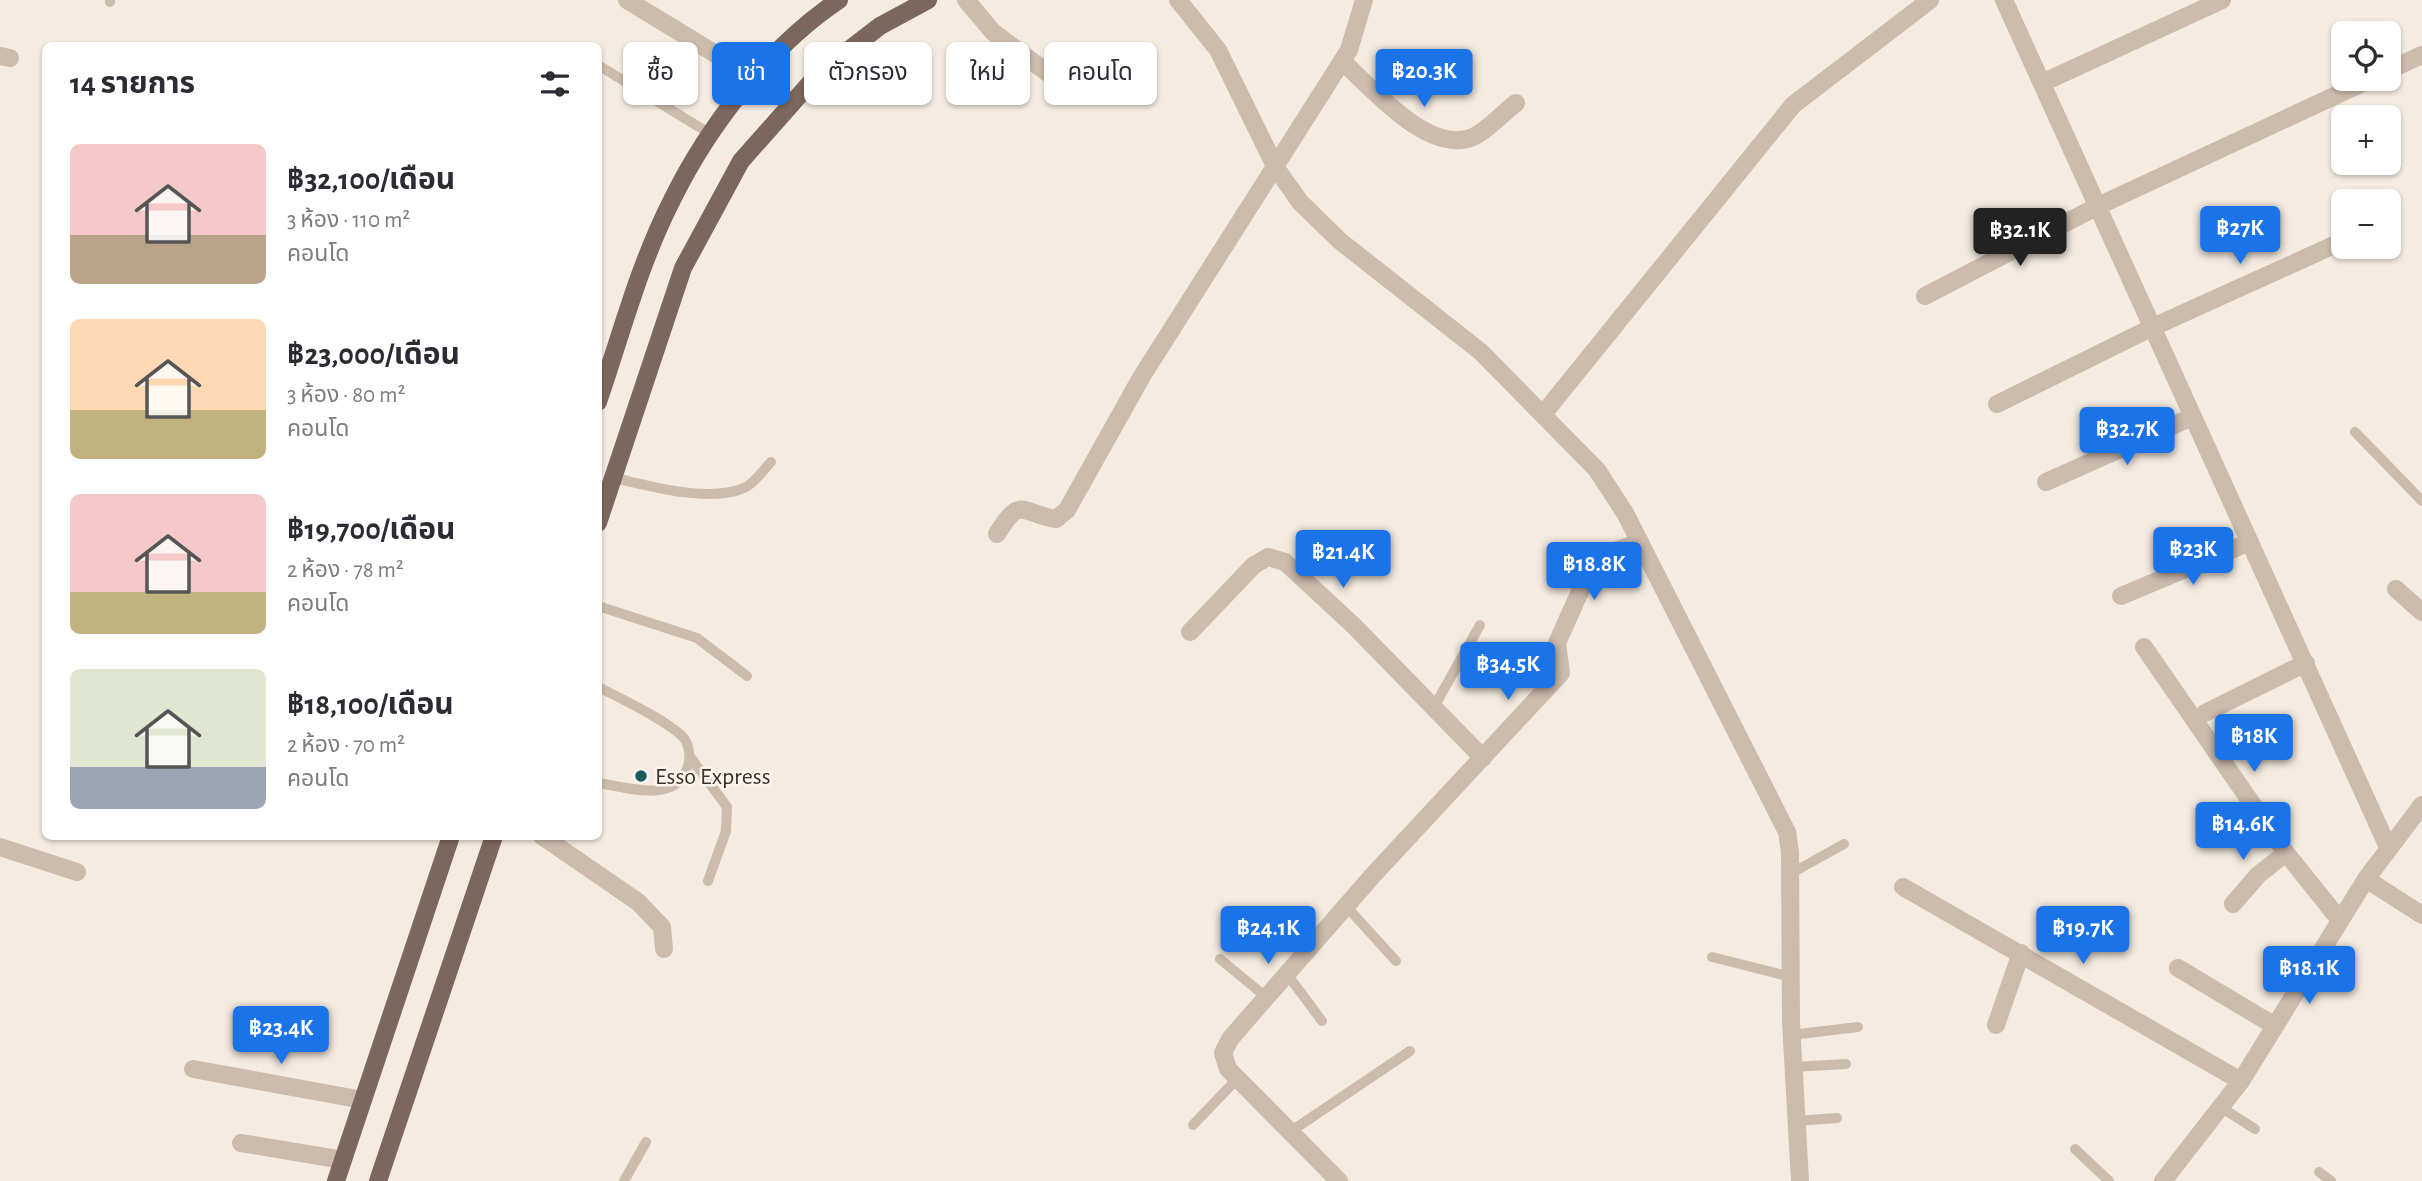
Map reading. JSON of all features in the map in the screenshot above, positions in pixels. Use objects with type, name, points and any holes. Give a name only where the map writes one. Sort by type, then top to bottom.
[{"type":"main road","points":[[786,42],[839,0]]},
{"type":"main road","points":[[602,512],[683,268],[741,161],[819,73],[880,26],[928,0]]},
{"type":"main road","points":[[602,390],[652,245],[671,201],[712,135],[735,105]]},
{"type":"main road","points":[[336,1181],[450,840]]},
{"type":"main road","points":[[378,1181],[493,840]]},
{"type":"street","points":[[626,0],[712,52]]},
{"type":"street","points":[[966,0],[993,32],[1044,70]]},
{"type":"street","points":[[1178,0],[1218,50],[1276,168],[1300,202],[1340,241],[1482,352],[1544,413],[1597,470],[1640,542],[1787,832],[1790,874],[1791,1035],[1800,1181]]},
{"type":"street","points":[[997,534],[1009,513],[1017,509],[1031,509],[1056,519],[1067,510],[1142,376],[1349,50],[1364,0]]},
{"type":"street","points":[[1544,413],[1793,105],[1930,0]]},
{"type":"street","points":[[2004,0],[2388,847]]},
{"type":"street","points":[[2042,83],[2222,0]]},
{"type":"street","points":[[2401,65],[2422,55]]},
{"type":"street","points":[[1342,61],[1411,124],[1434,135],[1457,139],[1473,137],[1516,103]]},
{"type":"street","points":[[1925,296],[2098,206],[2345,91]]},
{"type":"street","points":[[1997,404],[2153,327],[2331,246]]},
{"type":"street","points":[[2046,482],[2192,417]]},
{"type":"street","points":[[1339,1181],[1237,1079],[1228,1069],[1223,1053],[1230,1040],[1346,906],[1560,673],[1557,643],[1595,558],[1640,542]]},
{"type":"street","points":[[2121,596],[2250,542]]},
{"type":"street","points":[[1190,632],[1254,565],[1268,556],[1285,562],[1354,626],[1483,758]]},
{"type":"street","points":[[2396,589],[2422,612]]},
{"type":"street","points":[[2144,647],[2286,853],[2339,919]]},
{"type":"street","points":[[2206,713],[2305,663]]},
{"type":"street","points":[[2162,1181],[2241,1081],[2365,879],[2422,805]]},
{"type":"street","points":[[548,840],[638,902],[662,927],[664,949]]},
{"type":"street","points":[[1,852],[77,872]]},
{"type":"street","points":[[2233,904],[2258,875],[2286,853]]},
{"type":"street","points":[[2365,879],[2422,915]]},
{"type":"street","points":[[1903,887],[2241,1081]]},
{"type":"street","points":[[1996,1025],[2021,953]]},
{"type":"street","points":[[2178,968],[2274,1026]]},
{"type":"street","points":[[192,1069],[363,1100]]},
{"type":"street","points":[[241,1143],[343,1160]]},
{"type":"lane","points":[[602,67],[712,135]]},
{"type":"lane","points":[[2355,432],[2422,501]]},
{"type":"lane","points":[[614,478],[670,491],[724,493],[746,488],[771,462]]},
{"type":"lane","points":[[602,608],[697,638],[747,676]]},
{"type":"lane","points":[[1434,707],[1480,625]]},
{"type":"lane","points":[[602,689],[684,737],[691,758],[727,807],[726,831],[708,881]]},
{"type":"lane","points":[[602,784],[656,792],[673,787],[686,775],[691,758]]},
{"type":"lane","points":[[1790,874],[1844,844]]},
{"type":"lane","points":[[1346,906],[1396,961]]},
{"type":"lane","points":[[1712,957],[1791,977]]},
{"type":"lane","points":[[1220,959],[1266,997]]},
{"type":"lane","points":[[1287,974],[1322,1021]]},
{"type":"lane","points":[[1791,1035],[1858,1027]]},
{"type":"lane","points":[[1290,1132],[1410,1051]]},
{"type":"lane","points":[[1793,1068],[1846,1065]]},
{"type":"lane","points":[[1193,1125],[1237,1079]]},
{"type":"lane","points":[[2222,1108],[2255,1129]]},
{"type":"lane","points":[[1796,1121],[1837,1118]]},
{"type":"lane","points":[[624,1181],[646,1142]]},
{"type":"lane","points":[[2075,1149],[2109,1181]]},
{"type":"lane","points":[[2319,1172],[2331,1181]]},
{"type":"place","name":"Esso Express","points":[[641,776]]}]
